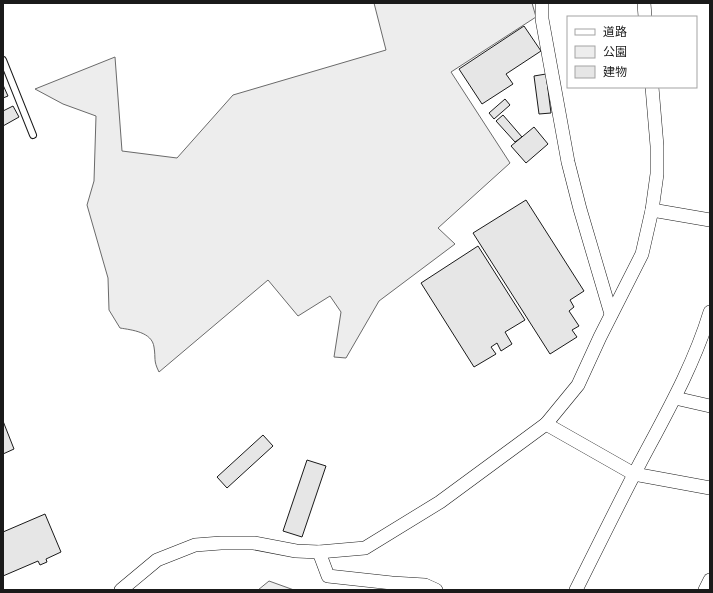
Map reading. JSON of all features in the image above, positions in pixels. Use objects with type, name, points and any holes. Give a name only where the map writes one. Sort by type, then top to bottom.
[{"type":"street","points":[[542,3],[542,19],[568,162],[580,209],[611,314]]},
{"type":"street","points":[[644,3],[645,16]]},
{"type":"street","points":[[121,590],[157,560],[195,545],[254,543],[319,552],[365,548],[440,502],[546,424],[578,385],[611,314],[642,254],[652,210],[657,174],[657,146],[652,88]]},
{"type":"street","points":[[652,210],[710,220]]},
{"type":"street","points":[[576,590],[634,474],[675,398],[696,353],[710,312]]},
{"type":"street","points":[[675,398],[710,406]]},
{"type":"street","points":[[546,424],[634,474],[710,488]]},
{"type":"street","points":[[319,552],[328,576],[425,585],[436,590]]},
{"type":"street","points":[[705,590],[710,580]]},
{"type":"lane","points":[[3,60],[33,135]]},
{"type":"green space","points":[[374,3],[532,3],[536,17],[451,72],[510,163],[438,228],[455,244],[379,301],[346,358],[334,357],[341,312],[330,296],[298,316],[268,280],[159,372],[155,362],[154,347],[150,338],[141,333],[120,328],[109,310],[108,278],[87,205],[94,181],[96,116],[63,104],[35,89],[115,57],[122,151],[177,158],[233,95],[386,50]]},
{"type":"green space","points":[[269,581],[294,590],[258,590]]},
{"type":"building","points":[[524,26],[541,51],[506,74],[513,84],[482,104],[459,69]]},
{"type":"building","points":[[546,74],[551,113],[539,114],[534,76]]},
{"type":"building","points":[[3,85],[8,96],[3,98]]},
{"type":"building","points":[[505,99],[510,105],[494,119],[489,113]]},
{"type":"building","points":[[13,106],[19,117],[3,126],[3,111]]},
{"type":"building","points":[[503,115],[522,137],[515,142],[496,121]]},
{"type":"building","points":[[534,127],[548,144],[526,163],[511,146]]},
{"type":"building","points":[[526,200],[584,291],[570,300],[574,307],[569,311],[579,326],[572,330],[577,337],[550,354],[473,233]]},
{"type":"building","points":[[478,246],[525,320],[505,332],[512,344],[501,351],[497,343],[491,347],[496,354],[474,367],[421,283]]},
{"type":"building","points":[[3,421],[14,449],[3,454]]},
{"type":"building","points":[[263,435],[273,446],[227,488],[217,477]]},
{"type":"building","points":[[307,460],[326,466],[302,537],[283,531]]},
{"type":"building","points":[[45,514],[61,552],[46,559],[47,562],[40,565],[38,561],[3,576],[3,532]]}]
